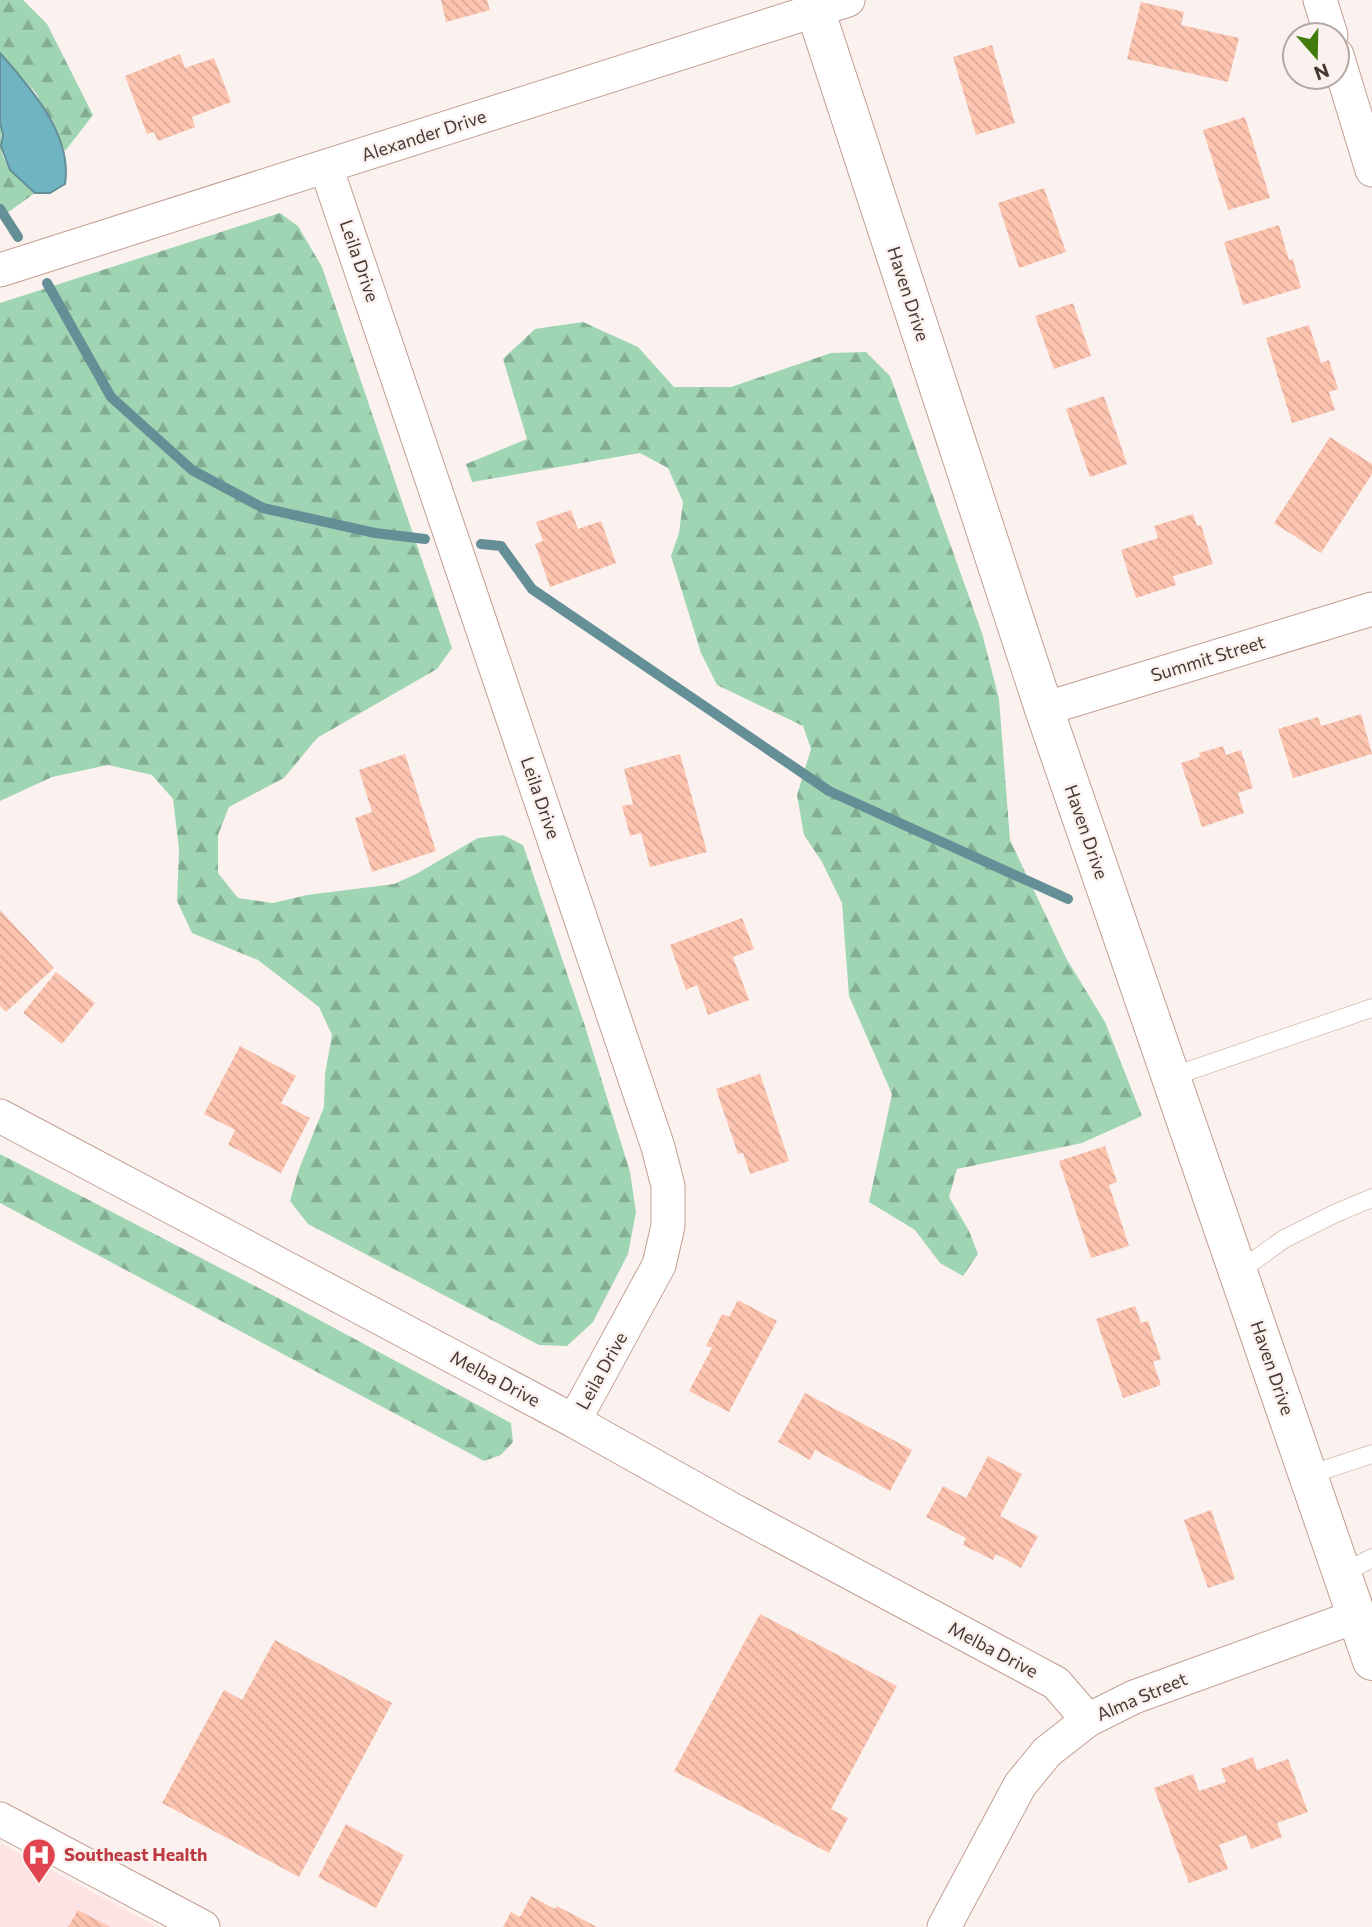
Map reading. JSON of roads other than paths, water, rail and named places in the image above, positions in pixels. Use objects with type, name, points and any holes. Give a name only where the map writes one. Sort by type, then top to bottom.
[{"type":"street","points":[[1320,0],[1327,21]]},
{"type":"street","name":"Alexander Drive","points":[[0,270],[825,4]]},
{"type":"street","name":"Haven Drive","points":[[825,4],[1044,709],[1309,1475],[1357,1566],[1357,1616],[1372,1661]]},
{"type":"street","points":[[1348,91],[1372,170]]},
{"type":"street","name":"Leila Drive","points":[[326,167],[658,1147],[668,1186],[668,1226],[659,1265],[574,1422]]},
{"type":"street","name":"Summit Street","points":[[1044,709],[1372,609]]},
{"type":"street","name":"Melba Drive","points":[[0,1116],[574,1422],[1056,1684],[1088,1720]]},
{"type":"street","name":"Alma Street","points":[[944,1927],[1020,1785],[1046,1752],[1088,1720],[1134,1697],[1357,1616]]},
{"type":"street","points":[[0,1819],[202,1927]]},
{"type":"lane","points":[[1171,1077],[1372,1008]]},
{"type":"lane","points":[[1238,1272],[1284,1239],[1372,1198]]},
{"type":"lane","points":[[1309,1475],[1372,1454]]},
{"type":"water","points":[[0,53],[36,96],[56,130],[66,166],[65,184],[50,193],[35,193],[10,170],[1,146],[3,135],[0,122]]},
{"type":"waterway","points":[[0,209],[18,237]]},
{"type":"waterway","points":[[47,283],[111,397],[192,470],[263,508],[375,533],[425,539]]},
{"type":"waterway","points":[[481,544],[501,546],[532,589],[829,791],[1068,899]]},
{"type":"place","name":"Southeast Health","points":[[39,1885]]}]
